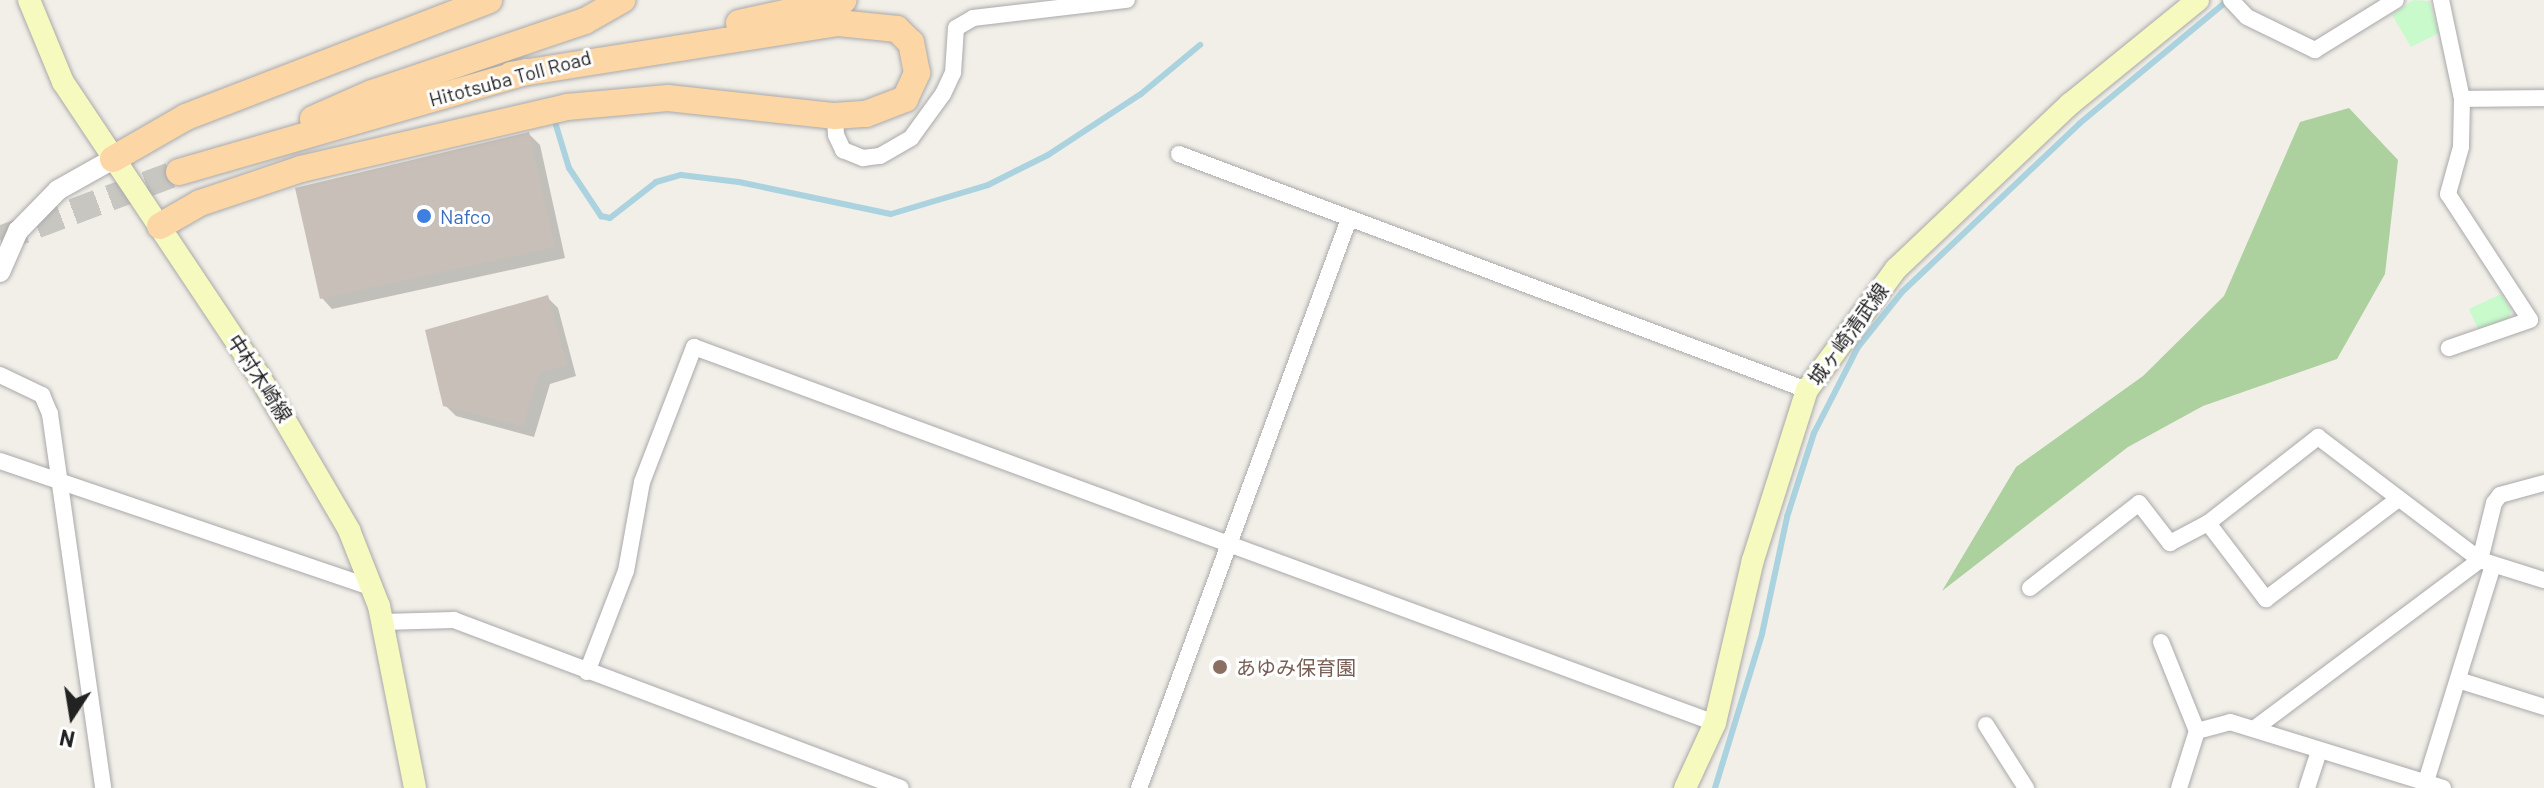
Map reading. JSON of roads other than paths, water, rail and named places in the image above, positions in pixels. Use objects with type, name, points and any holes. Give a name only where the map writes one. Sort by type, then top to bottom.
[{"type":"main road","name":"中村木崎線","points":[[29,0],[63,82],[313,460],[372,588],[383,622],[415,788]]},
{"type":"main road","points":[[113,159],[186,117],[489,0]]},
{"type":"main road","name":"Hitotsuba Toll Road","points":[[622,0],[585,21],[372,93],[179,172],[511,75],[844,0]]},
{"type":"main road","name":"城ヶ崎清武線","points":[[1685,788],[1715,723],[1753,560],[1807,390],[1896,269],[2070,104],[2198,0]]},
{"type":"main road","points":[[160,226],[200,203],[301,169],[567,107],[626,98],[668,98],[835,116],[866,114],[905,99],[914,85],[917,58],[897,29],[880,24],[838,23],[511,75]]},
{"type":"street","points":[[835,116],[836,135],[843,150],[863,158],[880,156],[911,138],[943,94],[953,73],[956,28],[973,18],[1127,0]]},
{"type":"street","points":[[2231,0],[2247,17],[2315,50],[2396,0]]},
{"type":"street","points":[[2441,0],[2462,99],[2461,147],[2448,194],[2530,320],[2449,348]]},
{"type":"street","points":[[2462,99],[2544,98]]},
{"type":"street","points":[[1179,154],[1807,390]]},
{"type":"street","points":[[0,272],[18,231],[58,190],[113,159]]},
{"type":"street","points":[[1139,788],[1227,539],[1349,219]]},
{"type":"street","points":[[587,672],[626,571],[642,482],[694,347],[1227,539],[1715,723]]},
{"type":"street","points":[[0,375],[42,395],[50,414],[103,788]]},
{"type":"street","points":[[2030,588],[2139,503],[2170,543],[2208,523],[2318,437],[2397,500],[2487,562],[2544,580]]},
{"type":"street","points":[[0,461],[59,484],[372,588]]},
{"type":"street","points":[[2425,785],[2458,680],[2487,562],[2494,503],[2500,495],[2544,483]]},
{"type":"street","points":[[2208,523],[2266,599],[2397,500]]},
{"type":"street","points":[[2254,729],[2487,562]]},
{"type":"street","points":[[383,622],[454,620],[900,788]]},
{"type":"street","points":[[2161,642],[2197,731],[2179,788]]},
{"type":"street","points":[[2458,680],[2544,707]]},
{"type":"street","points":[[2197,731],[2230,722],[2425,785],[2443,788]]},
{"type":"street","points":[[1986,725],[2026,788]]},
{"type":"street","points":[[2307,788],[2319,751]]},
{"type":"waterway","points":[[1715,788],[1762,634],[1787,517],[1814,433],[1858,347],[1902,292],[2080,123],[2228,0]]},
{"type":"waterway","points":[[555,122],[569,168],[601,216],[610,218],[656,182],[681,175],[739,182],[891,214],[988,185],[1048,155],[1141,94],[1200,45]]},
{"type":"tunnel","points":[[0,239],[179,172]]},
{"type":"place","name":"Nafco","points":[[424,216]]},
{"type":"place","name":"あゆみ保育園","points":[[1220,667]]}]
